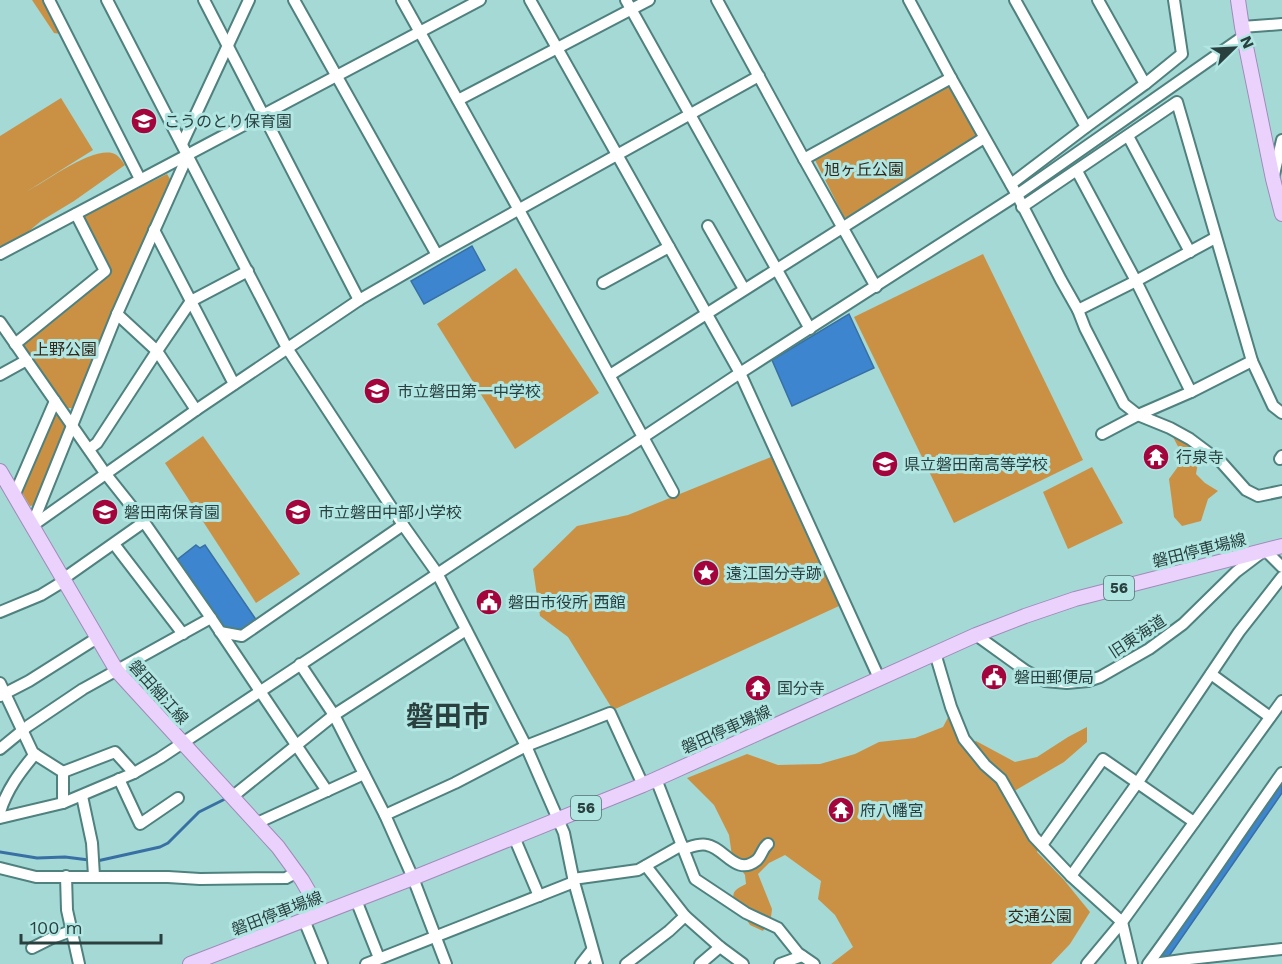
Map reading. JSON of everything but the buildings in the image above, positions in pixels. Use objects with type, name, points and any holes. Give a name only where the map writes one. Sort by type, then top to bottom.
[{"type":"main road","points":[[1238,0],[1282,214]]},
{"type":"main road","name":"磐田細江線","points":[[0,471],[117,671],[257,823],[297,872],[321,913]]},
{"type":"main road","name":"磐田停車場線","points":[[190,964],[304,921],[650,782],[935,653],[1025,616],[1075,599],[1282,546]]},
{"type":"street","points":[[49,0],[140,179]]},
{"type":"street","points":[[107,0],[287,348],[437,573],[526,746],[564,833],[574,881],[597,964]]},
{"type":"street","points":[[204,0],[358,300]]},
{"type":"street","points":[[182,144],[249,0]]},
{"type":"street","points":[[294,0],[437,255]]},
{"type":"street","points":[[402,0],[673,492]]},
{"type":"street","points":[[0,254],[480,0]]},
{"type":"street","points":[[530,0],[740,373],[879,678]]},
{"type":"street","points":[[458,100],[557,49],[629,5],[649,0]]},
{"type":"street","points":[[717,0],[876,287]]},
{"type":"street","points":[[909,0],[1017,195],[1078,310],[1124,404],[1138,415],[1190,439],[1222,463],[1246,490],[1258,496],[1282,491]]},
{"type":"street","points":[[1016,0],[1086,126]]},
{"type":"street","points":[[1098,0],[1145,84]]},
{"type":"street","points":[[1011,184],[1182,54],[1174,0]]},
{"type":"street","points":[[629,5],[810,329]]},
{"type":"street","points":[[0,818],[63,803],[134,773],[740,373],[1017,195],[1243,31],[1282,24]]},
{"type":"street","points":[[32,526],[105,473],[358,300],[759,76]]},
{"type":"street","points":[[804,159],[951,78]]},
{"type":"street","points":[[1022,207],[1177,102],[1252,361],[1274,406],[1282,413]]},
{"type":"street","points":[[1128,136],[1190,252]]},
{"type":"street","points":[[610,375],[984,138]]},
{"type":"street","points":[[1273,179],[1282,140]]},
{"type":"street","points":[[32,526],[117,314],[188,155]]},
{"type":"street","points":[[1077,171],[1191,392]]},
{"type":"street","points":[[15,344],[105,271],[76,214]]},
{"type":"street","points":[[708,226],[744,290]]},
{"type":"street","points":[[154,230],[234,384]]},
{"type":"street","points":[[1078,310],[1136,282],[1215,238]]},
{"type":"street","points":[[603,283],[669,247]]},
{"type":"street","points":[[89,449],[97,443],[191,301],[248,272]]},
{"type":"street","points":[[117,314],[157,351],[196,410]]},
{"type":"street","points":[[0,322],[105,473],[144,522],[211,618],[327,791]]},
{"type":"street","points":[[0,375],[27,360]]},
{"type":"street","points":[[1102,434],[1252,361]]},
{"type":"street","points":[[14,496],[55,401]]},
{"type":"street","points":[[0,612],[41,595],[144,522]]},
{"type":"street","points":[[220,632],[242,636],[403,525]]},
{"type":"street","points":[[114,543],[183,634]]},
{"type":"street","points":[[1265,550],[1282,567]]},
{"type":"street","name":"旧東海道","points":[[976,635],[1026,671],[1045,681],[1067,683],[1094,679],[1149,649],[1183,624],[1236,572],[1265,550]]},
{"type":"street","points":[[1071,876],[1239,633],[1282,577]]},
{"type":"street","points":[[0,749],[23,730],[83,689],[211,618]]},
{"type":"street","points":[[232,797],[334,715],[466,630]]},
{"type":"street","points":[[3,695],[97,638]]},
{"type":"street","points":[[935,653],[964,739],[984,765],[1001,779],[1034,837],[1071,876],[1122,922],[1132,964]]},
{"type":"street","points":[[300,664],[334,715],[385,816],[446,964]]},
{"type":"street","points":[[1211,674],[1270,717]]},
{"type":"street","points":[[0,683],[3,695],[35,754],[63,772]]},
{"type":"street","points":[[1087,964],[1122,922],[1282,701]]},
{"type":"street","points":[[385,816],[526,746],[610,714],[650,782],[683,847],[696,879],[746,913],[778,928],[798,953],[814,964]]},
{"type":"street","points":[[63,772],[115,752],[134,773]]},
{"type":"street","points":[[0,812],[11,786],[35,754]]},
{"type":"street","points":[[1041,844],[1103,759],[1194,822]]},
{"type":"street","points":[[63,772],[63,803]]},
{"type":"street","points":[[1148,964],[1282,773]]},
{"type":"street","points":[[257,823],[364,774]]},
{"type":"street","points":[[119,779],[140,824],[178,798]]},
{"type":"street","points":[[82,796],[92,843],[94,876]]},
{"type":"street","points":[[514,837],[539,896]]},
{"type":"street","points":[[366,964],[574,881],[638,870],[683,847],[706,844],[722,852],[732,862],[746,865],[757,860],[768,844]]},
{"type":"street","points":[[646,866],[686,916],[720,947],[743,964]]},
{"type":"street","points":[[0,868],[36,877],[286,878],[297,872]]},
{"type":"street","points":[[66,876],[67,910],[79,964]]},
{"type":"street","points":[[356,900],[379,958]]},
{"type":"street","points":[[626,964],[669,932],[686,916]]},
{"type":"street","points":[[304,921],[322,964]]},
{"type":"street","points":[[32,948],[71,931]]},
{"type":"street","points":[[700,964],[720,947]]},
{"type":"street","points":[[1154,964],[1189,958],[1282,949]]},
{"type":"street","points":[[581,964],[592,950]]},
{"type":"street","points":[[780,964],[802,956]]},
{"type":"green space","points":[[32,0],[47,0],[67,35],[54,33]]},
{"type":"green space","name":"旭ヶ丘公園","points":[[947,85],[952,86],[977,134],[975,139],[847,218],[844,217],[815,160],[816,157]]},
{"type":"green space","points":[[61,98],[93,150],[26,192],[68,167],[103,153],[118,156],[125,165],[41,221],[22,237],[0,247],[0,136]]},
{"type":"green space","name":"上野公園","points":[[167,174],[170,179],[76,408],[67,408],[23,348],[24,341],[104,275],[83,216]]},
{"type":"green space","points":[[983,254],[1083,460],[954,523],[854,317]]},
{"type":"green space","points":[[516,268],[599,393],[515,449],[437,324]]},
{"type":"green space","points":[[56,411],[68,426],[36,505],[30,506],[21,491]]},
{"type":"green space","points":[[203,436],[300,574],[256,603],[165,463]]},
{"type":"green space","points":[[1173,437],[1185,438],[1200,451],[1196,474],[1218,491],[1208,499],[1201,521],[1182,526],[1174,517],[1169,479],[1183,456]]},
{"type":"green space","points":[[771,457],[839,606],[613,710],[568,637],[540,616],[533,569],[577,526],[628,515]]},
{"type":"green space","points":[[1092,467],[1123,523],[1068,549],[1043,492]]},
{"type":"green space","name":"交通公園","points":[[953,708],[970,744],[976,741],[1015,762],[1037,757],[1087,727],[1087,742],[1064,762],[1011,793],[1039,843],[1037,852],[1090,912],[1070,944],[1051,964],[831,964],[853,947],[835,915],[818,899],[821,881],[785,855],[769,863],[758,874],[772,909],[771,917],[763,931],[750,925],[733,897],[738,888],[746,884],[745,875],[732,856],[729,835],[714,805],[687,778],[747,754],[778,765],[820,764],[855,754],[879,742],[915,738],[943,727]]},
{"type":"water","points":[[472,246],[485,270],[424,304],[411,281]]},
{"type":"water","points":[[849,314],[874,368],[792,406],[772,360]]},
{"type":"water","points":[[196,545],[200,548],[205,545],[259,624],[245,634],[225,633],[173,563]]},
{"type":"water","points":[[1282,776],[1282,793],[1169,956],[1159,957]]},
{"type":"waterway","points":[[0,852],[37,858],[65,857],[97,861],[160,847],[168,843],[199,812],[225,799]]},
{"type":"place","name":"こうのとり保育園","points":[[144,121]]},
{"type":"place","name":"市立磐田第一中学校","points":[[377,391]]},
{"type":"place","name":"行泉寺","points":[[1156,457]]},
{"type":"place","name":"県立磐田南高等学校","points":[[885,464]]},
{"type":"place","name":"磐田南保育園","points":[[105,512]]},
{"type":"place","name":"市立磐田中部小学校","points":[[298,512]]},
{"type":"place","name":"遠江国分寺跡","points":[[706,573]]},
{"type":"place","name":"磐田市役所 西館","points":[[489,602]]},
{"type":"place","name":"磐田郵便局","points":[[994,677]]},
{"type":"place","name":"国分寺","points":[[758,688]]},
{"type":"place","name":"府八幡宮","points":[[841,810]]},
{"type":"district","name":"磐田市","points":[[448,716]]}]
